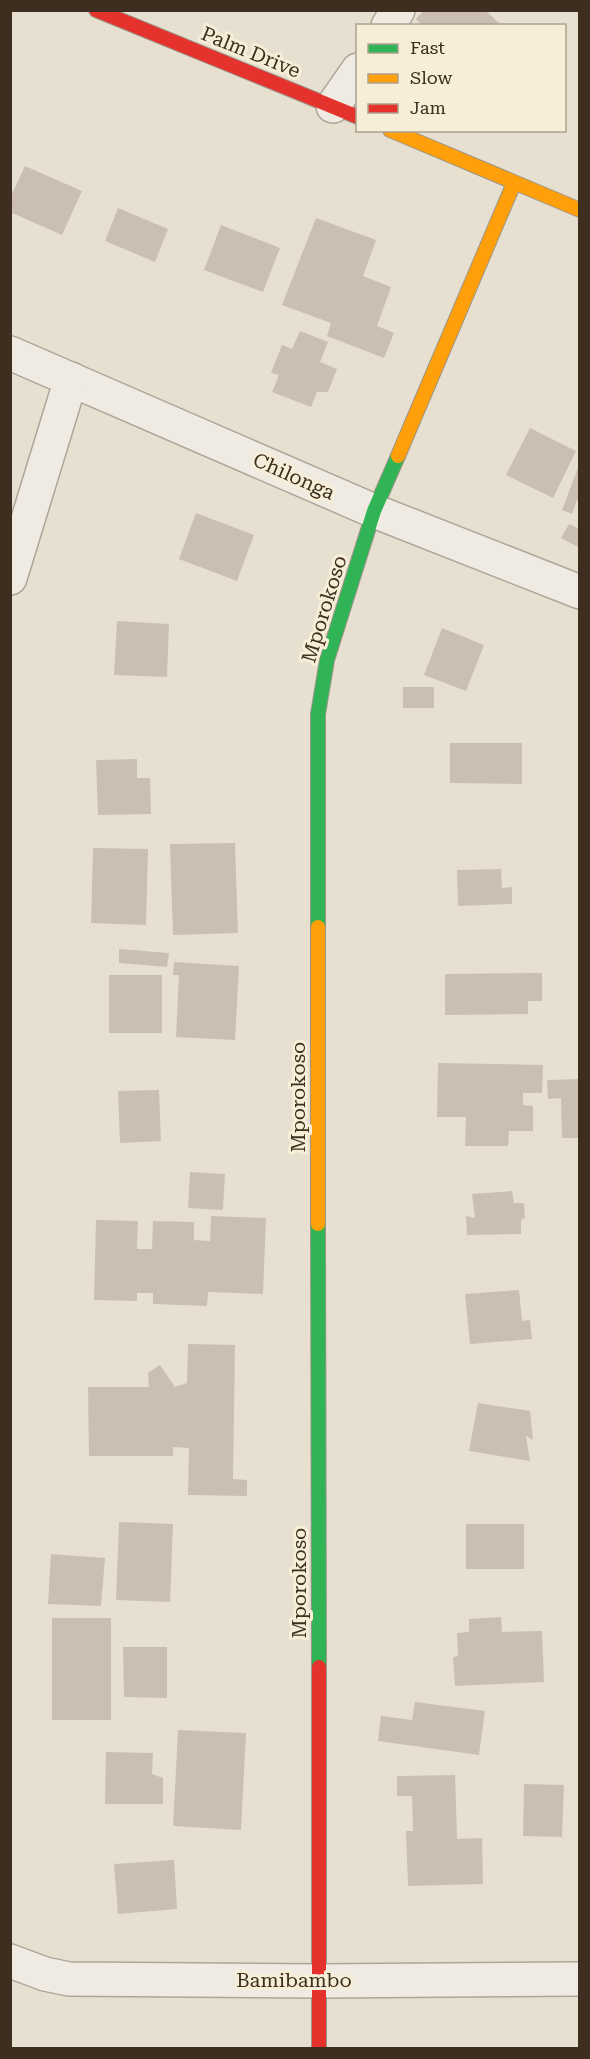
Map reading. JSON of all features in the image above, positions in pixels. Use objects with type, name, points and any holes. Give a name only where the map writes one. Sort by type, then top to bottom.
[{"type":"street","name":"Palm Drive","points":[[96,10],[345,111]]},
{"type":"street","points":[[389,24],[398,10]]},
{"type":"street","points":[[345,111],[356,73]]},
{"type":"street","points":[[395,132],[579,210]]},
{"type":"street","name":"Mporokoso","points":[[320,2049],[317,737],[321,687],[327,660],[374,511],[514,183]]},
{"type":"street","name":"Chilonga","points":[[10,353],[374,511],[579,592]]},
{"type":"street","points":[[10,578],[71,379]]},
{"type":"street","name":"Bamibambo","points":[[10,1961],[45,1974],[69,1979],[319,1981],[579,1979]]},
{"type":"building","points":[[424,10],[485,10],[500,24],[421,24],[416,19]]},
{"type":"building","points":[[25,166],[82,191],[62,235],[10,212],[10,198]]},
{"type":"building","points":[[118,208],[168,229],[155,262],[105,241]]},
{"type":"building","points":[[316,218],[376,240],[363,276],[391,287],[377,326],[394,333],[384,358],[327,336],[331,323],[282,305]]},
{"type":"building","points":[[221,225],[280,248],[263,292],[204,270]]},
{"type":"building","points":[[300,331],[328,342],[320,362],[337,369],[328,392],[317,392],[311,407],[272,392],[279,375],[271,373],[282,345],[292,349]]},
{"type":"building","points":[[530,428],[576,451],[553,498],[506,475]]},
{"type":"building","points":[[579,465],[580,501],[577,500],[572,514],[562,510]]},
{"type":"building","points":[[196,513],[254,535],[237,581],[179,559]]},
{"type":"building","points":[[569,524],[580,529],[578,547],[561,538]]},
{"type":"building","points":[[117,621],[169,624],[167,677],[114,675]]},
{"type":"building","points":[[442,628],[484,645],[466,691],[424,675]]},
{"type":"building","points":[[403,687],[434,687],[434,708],[403,708]]},
{"type":"building","points":[[450,743],[522,743],[522,784],[450,783]]},
{"type":"building","points":[[137,759],[137,778],[150,778],[151,814],[98,815],[96,760]]},
{"type":"building","points":[[235,843],[238,933],[173,935],[170,844]]},
{"type":"building","points":[[93,848],[148,849],[146,925],[91,923]]},
{"type":"building","points":[[501,869],[502,888],[512,887],[512,904],[458,906],[457,870]]},
{"type":"building","points":[[119,949],[169,953],[167,967],[119,963]]},
{"type":"building","points":[[174,962],[239,966],[235,1040],[176,1037],[179,975],[173,975]]},
{"type":"building","points":[[542,973],[542,1001],[528,1001],[528,1014],[445,1015],[445,974]]},
{"type":"building","points":[[109,975],[162,975],[162,1033],[109,1033]]},
{"type":"building","points":[[438,1063],[543,1065],[542,1093],[523,1093],[523,1105],[533,1106],[533,1131],[509,1131],[508,1146],[465,1146],[466,1117],[437,1117]]},
{"type":"building","points":[[580,1079],[580,1138],[562,1138],[561,1098],[548,1099],[547,1080]]},
{"type":"building","points":[[159,1090],[161,1141],[120,1143],[118,1091]]},
{"type":"building","points":[[190,1172],[225,1174],[223,1210],[188,1208]]},
{"type":"building","points":[[512,1191],[514,1203],[524,1203],[525,1218],[521,1220],[521,1234],[467,1235],[466,1216],[475,1218],[472,1194]]},
{"type":"building","points":[[211,1216],[266,1218],[263,1294],[208,1292],[207,1306],[153,1304],[153,1293],[137,1293],[137,1301],[94,1300],[96,1220],[138,1221],[137,1249],[152,1249],[153,1221],[194,1222],[194,1240],[210,1241]]},
{"type":"building","points":[[519,1290],[522,1321],[530,1320],[532,1339],[470,1344],[465,1294]]},
{"type":"building","points":[[188,1344],[235,1345],[233,1479],[247,1480],[247,1496],[188,1495],[189,1448],[173,1447],[173,1456],[89,1456],[88,1387],[149,1387],[148,1373],[160,1365],[175,1387],[187,1383]]},
{"type":"building","points":[[478,1403],[530,1411],[533,1440],[526,1436],[530,1461],[469,1451]]},
{"type":"building","points":[[119,1522],[173,1524],[170,1602],[116,1600]]},
{"type":"building","points":[[466,1524],[524,1524],[524,1569],[466,1569]]},
{"type":"building","points":[[51,1554],[105,1558],[101,1606],[48,1604]]},
{"type":"building","points":[[501,1617],[502,1632],[542,1631],[544,1682],[455,1686],[453,1657],[458,1656],[457,1633],[469,1632],[469,1619]]},
{"type":"building","points":[[52,1618],[111,1618],[111,1720],[52,1720]]},
{"type":"building","points":[[123,1647],[167,1647],[167,1698],[124,1697]]},
{"type":"building","points":[[415,1702],[485,1711],[479,1755],[378,1741],[381,1716],[412,1720]]},
{"type":"building","points":[[178,1730],[246,1733],[241,1830],[173,1826]]},
{"type":"building","points":[[106,1752],[153,1753],[152,1774],[163,1778],[163,1804],[105,1804]]},
{"type":"building","points":[[455,1775],[457,1839],[482,1838],[483,1884],[408,1886],[406,1831],[413,1831],[412,1796],[397,1796],[397,1776]]},
{"type":"building","points":[[524,1784],[564,1785],[562,1837],[523,1836]]},
{"type":"building","points":[[174,1860],[177,1909],[118,1914],[114,1864]]},
{"type":"traffic: fast","points":[[318,927],[318,714],[327,660],[374,511],[398,456]]},
{"type":"traffic: fast","points":[[318,1224],[319,1667]]},
{"type":"traffic: slow","points":[[395,132],[580,210]]},
{"type":"traffic: slow","points":[[398,456],[514,183]]},
{"type":"traffic: slow","points":[[318,927],[318,1224]]},
{"type":"traffic: jam","points":[[96,10],[356,116]]},
{"type":"traffic: jam","points":[[319,1667],[319,2048]]}]
